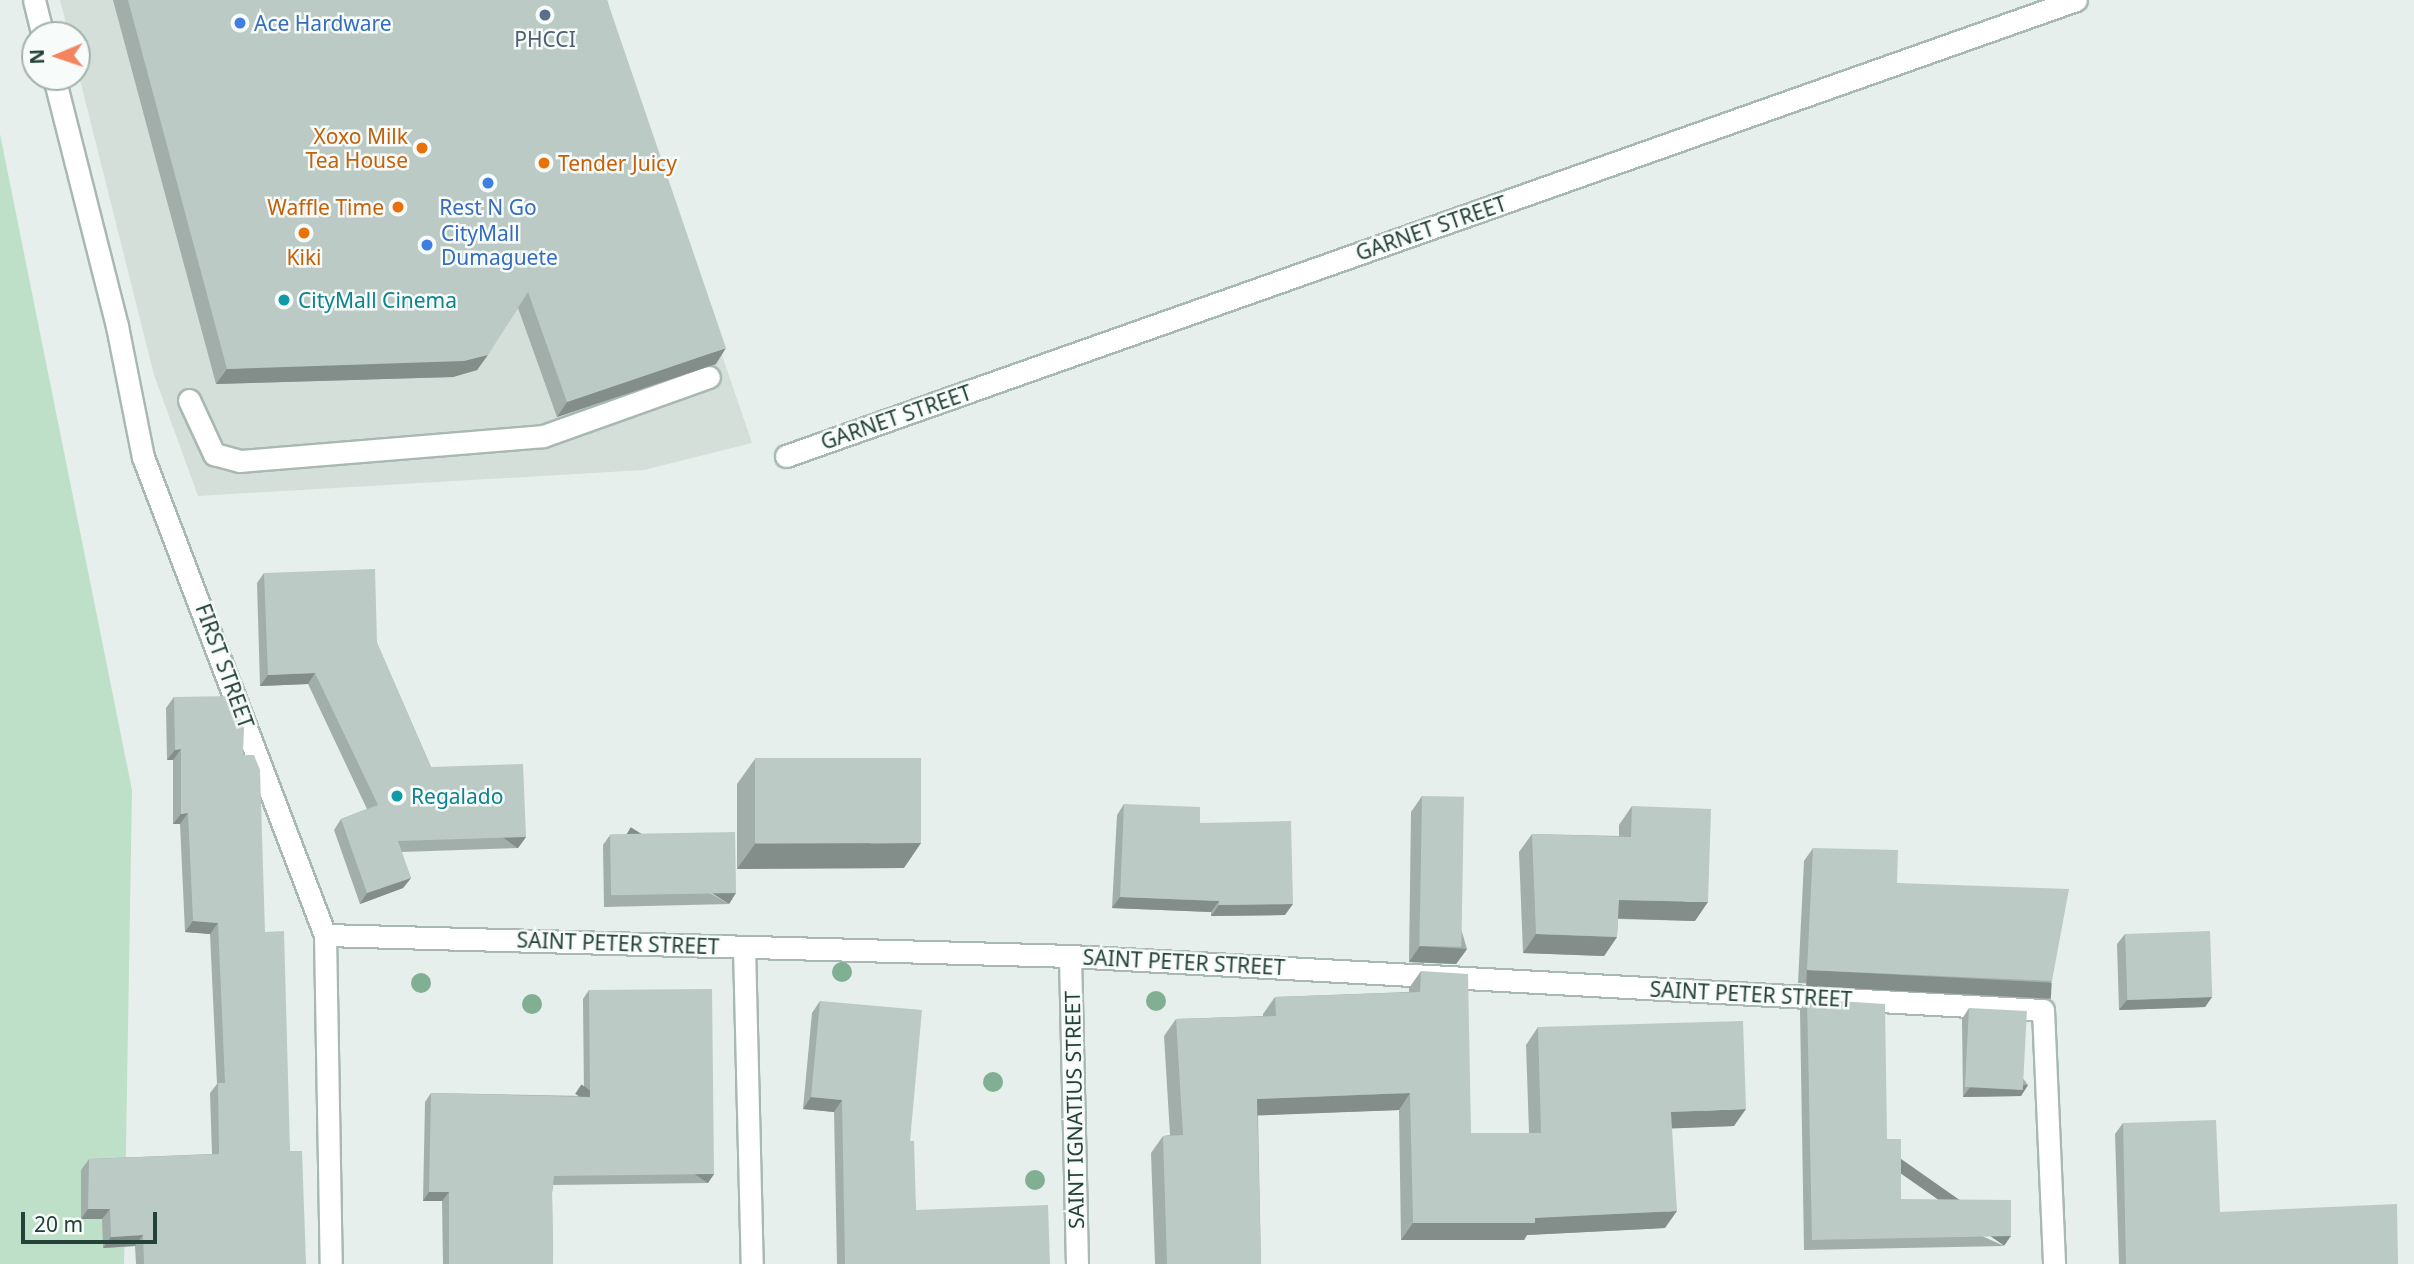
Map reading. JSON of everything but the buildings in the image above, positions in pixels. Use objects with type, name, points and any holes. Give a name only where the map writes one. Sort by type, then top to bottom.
[{"type":"street","points":[[34,0],[39,21]]},
{"type":"street","name":"GARNET STREET","points":[[786,456],[2076,0]]},
{"type":"street","name":"FIRST STREET","points":[[58,91],[117,326],[143,457],[325,935],[331,1264]]},
{"type":"street","points":[[189,400],[214,454],[240,461],[542,436],[709,377]]},
{"type":"street","name":"SAINT PETER STREET","points":[[325,935],[1070,956],[2043,1010],[2054,1264]]},
{"type":"street","points":[[744,947],[752,1264]]},
{"type":"street","name":"SAINT IGNATIUS STREET","points":[[1070,956],[1077,1264]]},
{"type":"shaded area","name":"CityMall Dumaguete","points":[[60,0],[601,0],[752,443],[644,470],[198,496],[154,375],[83,91],[91,91],[91,21],[65,21]]},
{"type":"green space","points":[[0,134],[132,790],[124,1264],[0,1264]]},
{"type":"place","name":"PHCCI","points":[[545,15]]},
{"type":"place","name":"Ace Hardware","points":[[240,23]]},
{"type":"place","name":"Xoxo Milk Tea House","points":[[422,148]]},
{"type":"place","name":"Tender Juicy","points":[[544,163]]},
{"type":"place","name":"Rest N Go","points":[[488,183]]},
{"type":"place","name":"Waffle Time","points":[[398,207]]},
{"type":"place","name":"Kiki","points":[[304,233]]},
{"type":"place","name":"CityMall Dumaguete","points":[[427,245]]},
{"type":"place","name":"CityMall Cinema","points":[[284,300]]},
{"type":"place","name":"Regalado","points":[[397,796]]}]
